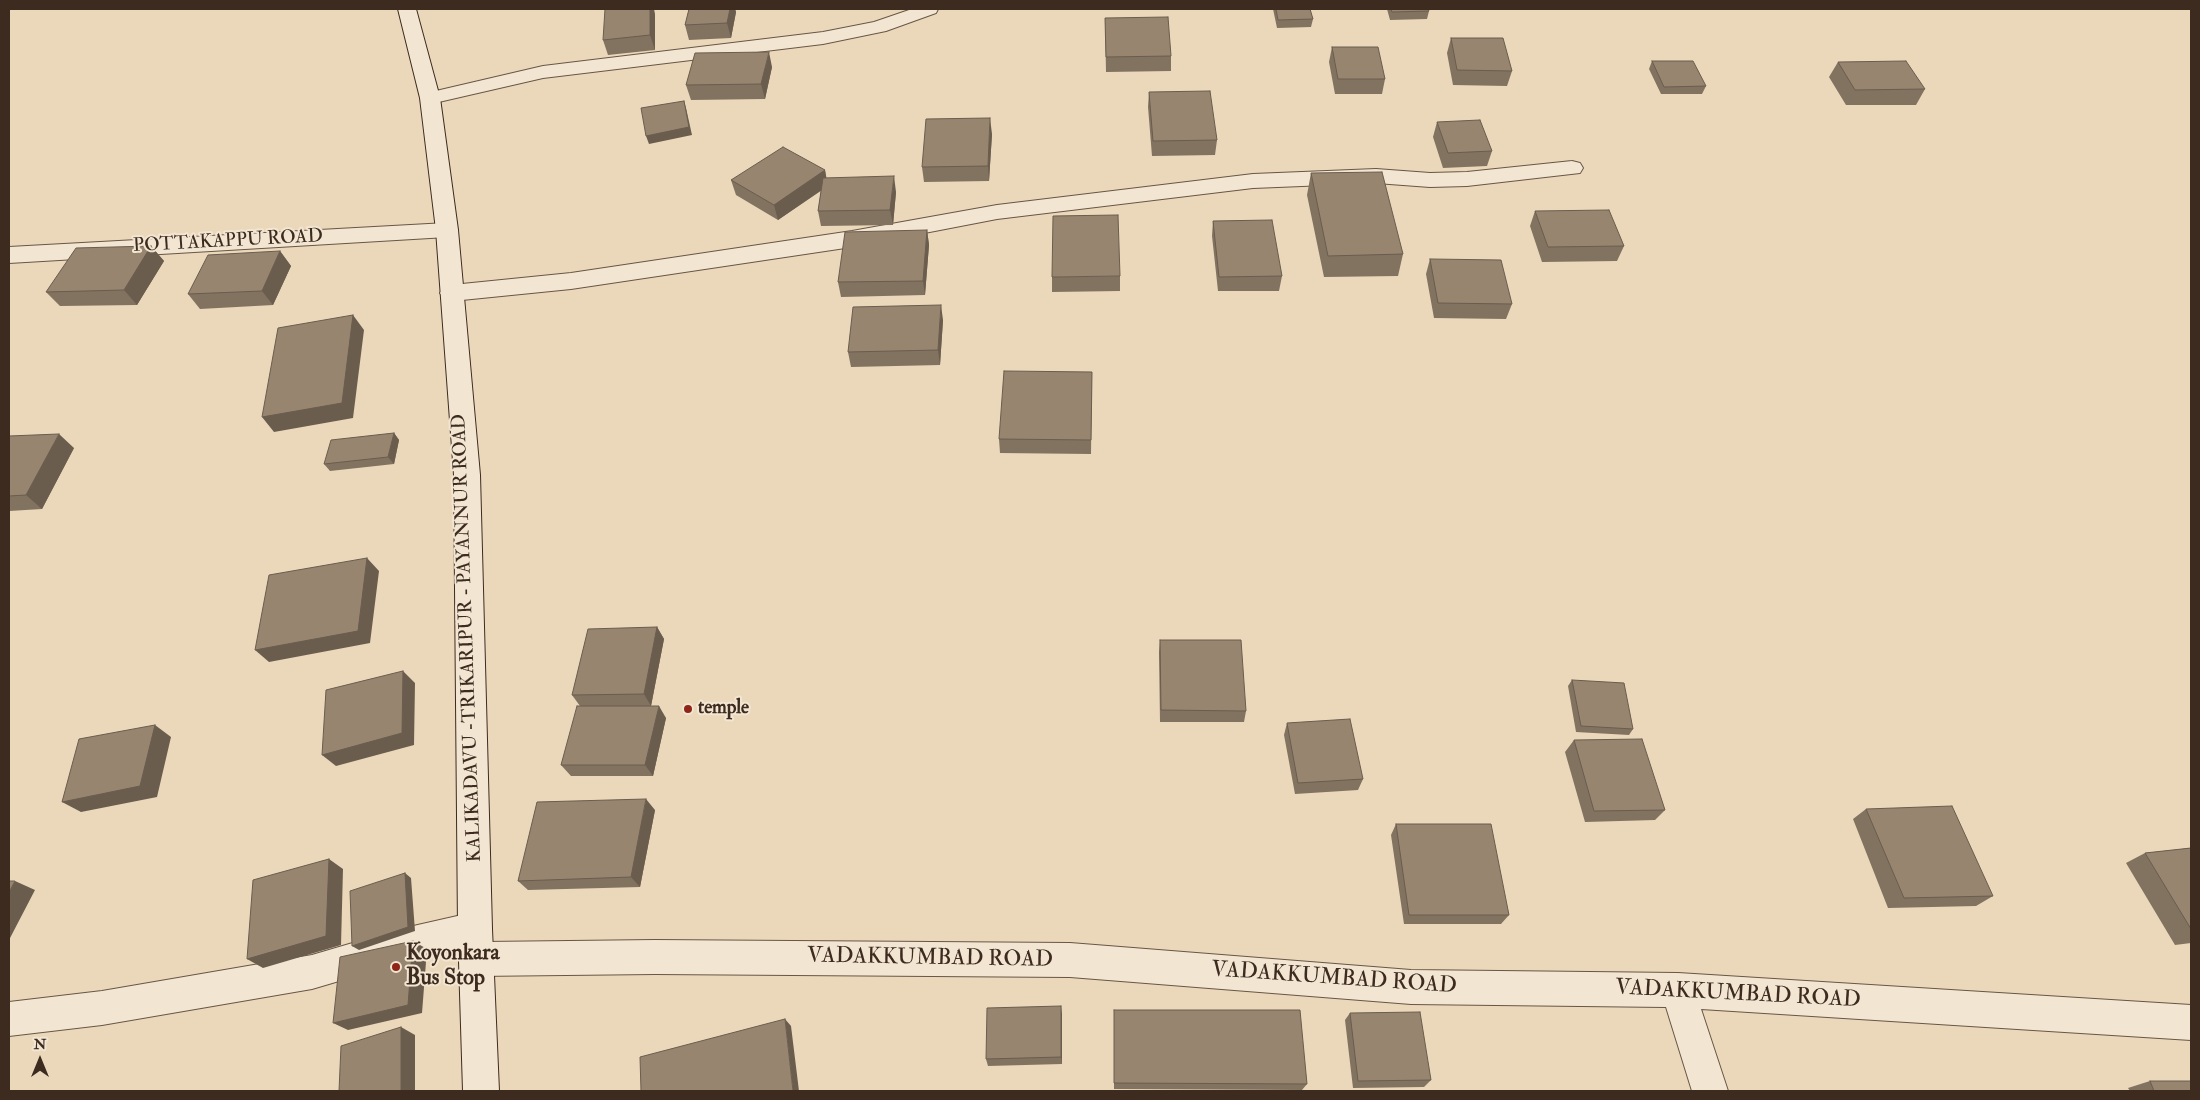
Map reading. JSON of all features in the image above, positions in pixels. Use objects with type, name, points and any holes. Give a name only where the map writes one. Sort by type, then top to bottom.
[{"type":"street","name":"KALIKADAVU -TRIKARIPUR - PAYANNUR ROAD","points":[[407,9],[430,98],[447,230],[467,475],[475,944],[481,1091]]},
{"type":"street","points":[[430,98],[543,72],[823,38],[879,27],[928,9]]},
{"type":"street","points":[[452,293],[572,281],[852,239],[997,212],[1253,181],[1376,176],[1430,180],[1467,179],[1572,168]]},
{"type":"street","name":"POTTAKAPPU ROAD","points":[[9,255],[447,230]]},
{"type":"street","name":"VADAKKUMBAD ROAD","points":[[9,1019],[102,1008],[312,972],[400,946],[475,944],[655,956],[1070,960],[1411,987],[1678,990],[2191,1023]]},
{"type":"street","points":[[1678,990],[1710,1091]]},
{"type":"building","points":[[605,9],[650,9],[650,35],[603,40]]},
{"type":"building","points":[[689,9],[730,9],[727,23],[685,25]]},
{"type":"building","points":[[1276,9],[1310,9],[1313,19],[1278,20]]},
{"type":"building","points":[[1391,9],[1428,9],[1429,11],[1392,12]]},
{"type":"building","points":[[1168,17],[1171,56],[1106,57],[1105,18]]},
{"type":"building","points":[[1451,38],[1503,38],[1512,71],[1457,70]]},
{"type":"building","points":[[1332,47],[1378,47],[1385,79],[1338,79]]},
{"type":"building","points":[[769,52],[761,84],[686,85],[695,53]]},
{"type":"building","points":[[1652,61],[1693,61],[1706,86],[1664,87]]},
{"type":"building","points":[[1906,61],[1925,89],[1855,90],[1838,62]]},
{"type":"building","points":[[1210,91],[1217,140],[1153,141],[1149,92]]},
{"type":"building","points":[[684,101],[689,127],[646,136],[641,108]]},
{"type":"building","points":[[990,118],[988,166],[922,167],[926,119]]},
{"type":"building","points":[[1480,120],[1492,151],[1448,153],[1437,122]]},
{"type":"building","points":[[783,147],[825,170],[774,205],[731,180]]},
{"type":"building","points":[[1382,172],[1403,254],[1328,256],[1311,173]]},
{"type":"building","points":[[894,176],[890,210],[818,211],[823,178]]},
{"type":"building","points":[[1609,210],[1624,246],[1548,247],[1535,211]]},
{"type":"building","points":[[1118,215],[1120,276],[1052,277],[1053,216]]},
{"type":"building","points":[[1272,220],[1282,276],[1219,277],[1213,221]]},
{"type":"building","points":[[927,230],[923,281],[838,282],[845,232]]},
{"type":"building","points":[[151,246],[124,290],[46,292],[76,248]]},
{"type":"building","points":[[280,251],[262,291],[188,294],[208,255]]},
{"type":"building","points":[[1430,259],[1501,260],[1512,304],[1438,303]]},
{"type":"building","points":[[941,305],[938,350],[848,352],[853,307]]},
{"type":"building","points":[[353,315],[342,403],[262,417],[278,328]]},
{"type":"building","points":[[1004,371],[1092,372],[1091,440],[999,439]]},
{"type":"building","points":[[394,433],[388,457],[324,464],[331,440]]},
{"type":"building","points":[[59,434],[26,495],[9,496],[9,436]]},
{"type":"building","points":[[367,558],[358,631],[255,650],[269,575]]},
{"type":"building","points":[[657,627],[644,694],[572,695],[588,629]]},
{"type":"building","points":[[1160,640],[1241,640],[1246,711],[1161,710]]},
{"type":"building","points":[[403,671],[402,733],[322,755],[326,690]]},
{"type":"building","points":[[1572,680],[1624,683],[1633,729],[1581,726]]},
{"type":"building","points":[[577,706],[659,706],[645,765],[561,765]]},
{"type":"building","points":[[1350,719],[1363,779],[1298,783],[1287,723]]},
{"type":"building","points":[[155,725],[140,786],[62,802],[79,739]]},
{"type":"building","points":[[1642,739],[1665,810],[1594,811],[1574,740]]},
{"type":"building","points":[[646,799],[631,877],[518,881],[537,802]]},
{"type":"building","points":[[1952,806],[1993,896],[1904,898],[1866,809]]},
{"type":"building","points":[[1396,824],[1491,824],[1509,915],[1409,915]]},
{"type":"building","points":[[2191,848],[2191,929],[2145,853]]},
{"type":"building","points":[[329,859],[326,936],[247,959],[253,880]]},
{"type":"building","points":[[405,873],[408,927],[352,946],[350,891]]},
{"type":"building","points":[[9,881],[15,881],[9,892]]},
{"type":"building","points":[[413,941],[408,1005],[333,1023],[340,957]]},
{"type":"building","points":[[1061,1006],[1061,1057],[986,1059],[987,1008]]},
{"type":"building","points":[[1114,1010],[1300,1010],[1307,1084],[1114,1083]]},
{"type":"building","points":[[1420,1012],[1431,1080],[1358,1081],[1350,1013]]},
{"type":"building","points":[[785,1019],[793,1091],[641,1091],[640,1057]]},
{"type":"building","points":[[401,1027],[401,1091],[339,1091],[341,1046]]},
{"type":"building","points":[[2150,1081],[2191,1081],[2191,1091],[2154,1091]]},
{"type":"place","name":"temple","points":[[688,709]]},
{"type":"place","name":"Koyonkara Bus Stop","points":[[396,967]]}]
